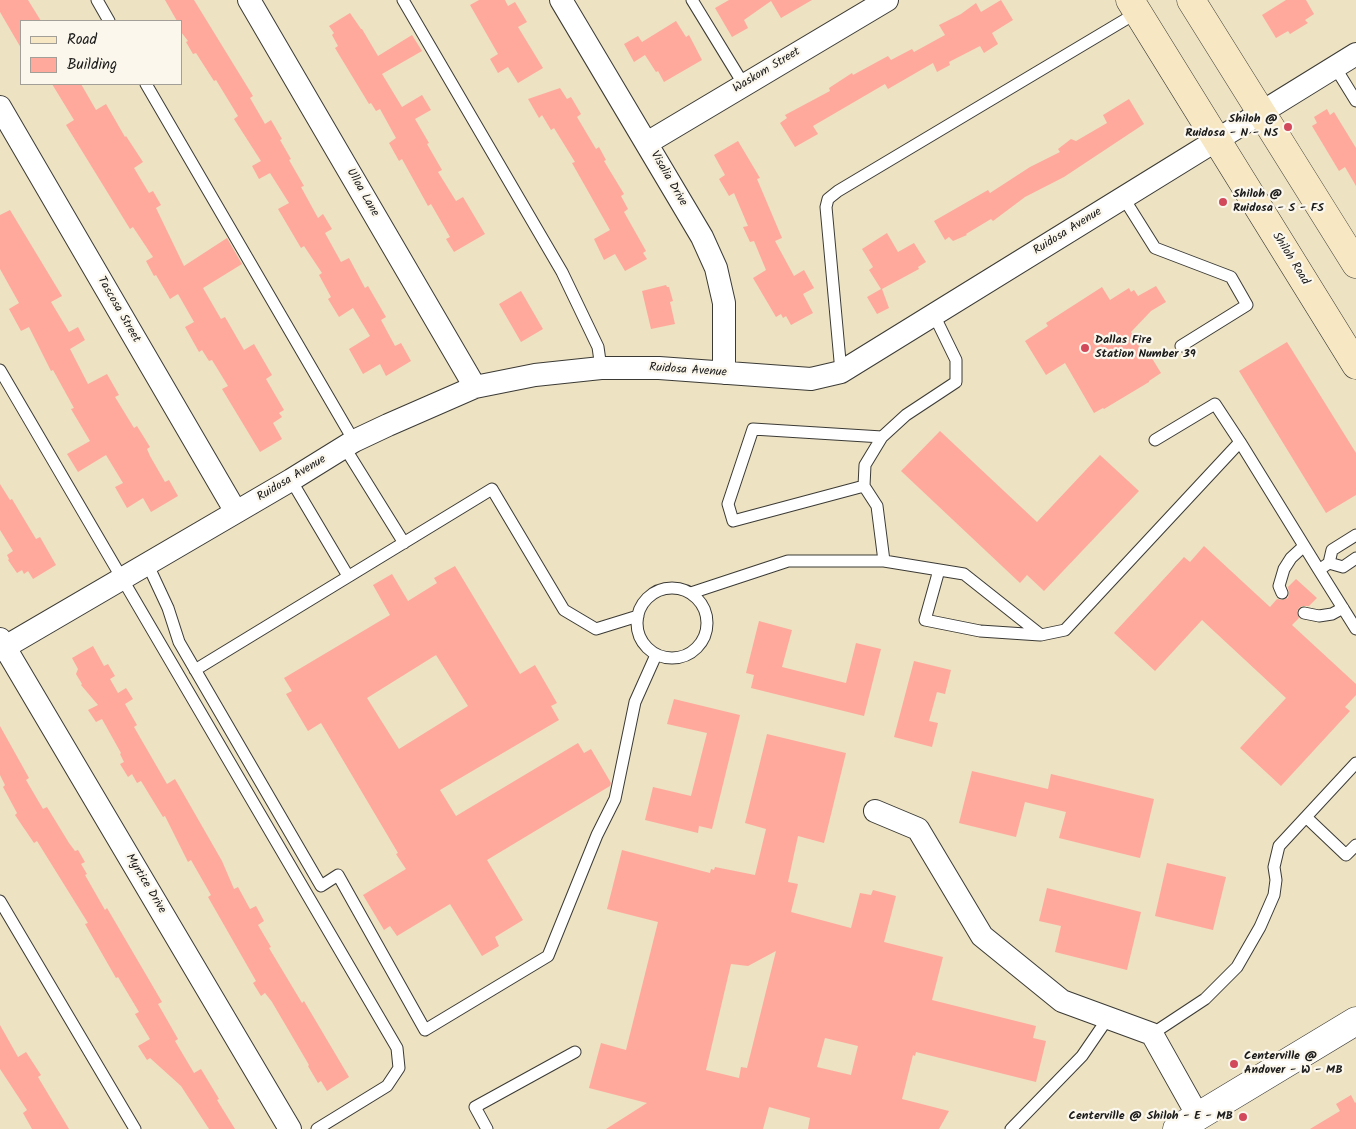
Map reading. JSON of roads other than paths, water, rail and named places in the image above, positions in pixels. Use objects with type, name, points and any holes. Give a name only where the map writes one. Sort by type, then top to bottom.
[{"type":"main road","points":[[1191,0],[1356,264]]},
{"type":"main road","name":"Shiloh Road","points":[[1134,6],[1356,365]]},
{"type":"street","name":"Ulloa Lane","points":[[249,0],[475,387]]},
{"type":"street","name":"Visalia Drive","points":[[562,0],[702,237],[716,268],[724,303],[724,373]]},
{"type":"street","name":"Waskom Street","points":[[647,143],[887,0]]},
{"type":"street","name":"Ruidosa Avenue","points":[[2,645],[236,512],[350,444],[475,387],[535,375],[601,368],[659,368],[811,379],[841,372],[1356,54]]},
{"type":"street","name":"Tascosa Street","points":[[0,107],[236,512]]},
{"type":"street","name":"Myrtice Drive","points":[[2,645],[290,1129]]},
{"type":"street","points":[[875,810],[918,829],[982,936],[1062,1001],[1152,1034],[1187,1122],[1356,1021]]},
{"type":"lane","points":[[97,0],[108,20]]},
{"type":"lane","points":[[403,0],[562,272],[598,347],[601,368]]},
{"type":"lane","points":[[692,0],[744,85]]},
{"type":"lane","points":[[841,372],[826,207],[828,199],[1134,6]]},
{"type":"lane","points":[[1335,67],[1356,101]]},
{"type":"lane","points":[[147,85],[404,543]]},
{"type":"lane","points":[[1123,198],[1155,248],[1231,277],[1247,305],[1180,346]]},
{"type":"lane","points":[[884,560],[877,506],[864,486],[865,465],[882,437],[906,415],[956,382],[956,360],[934,314]]},
{"type":"lane","points":[[0,370],[397,1048],[399,1068],[387,1086],[316,1129]]},
{"type":"lane","points":[[1156,440],[1215,404],[1356,629]]},
{"type":"lane","points":[[864,486],[733,521],[728,504],[753,430],[882,437]]},
{"type":"lane","points":[[939,570],[925,620],[980,631],[1041,635],[1065,630],[1240,442]]},
{"type":"lane","points":[[291,480],[348,576]]},
{"type":"lane","points":[[195,670],[492,489],[564,610],[596,629],[638,616]]},
{"type":"lane","points":[[1319,570],[1329,563],[1332,550],[1356,535]]},
{"type":"lane","points":[[1282,593],[1280,586],[1284,569],[1291,558],[1304,546]]},
{"type":"lane","points":[[1329,563],[1343,567],[1356,558]]},
{"type":"lane","points":[[691,593],[788,561],[884,560],[964,574],[1041,635]]},
{"type":"lane","points":[[147,563],[168,608],[179,642],[321,886],[338,875],[425,1030],[548,956],[597,835],[615,798],[635,702],[656,655]]},
{"type":"lane","points":[[664,588],[686,590],[691,593],[704,606],[708,617],[708,629],[704,641],[696,650],[686,656],[674,659],[662,658],[656,655],[643,644],[638,634],[638,616],[644,601],[653,593],[664,588]]},
{"type":"lane","points":[[1304,613],[1319,616],[1332,614],[1343,608]]},
{"type":"lane","points":[[1152,1034],[1205,999],[1237,967],[1260,928],[1274,895],[1276,880],[1274,867],[1279,846],[1356,763]]},
{"type":"lane","points":[[1306,817],[1346,855],[1356,845]]},
{"type":"lane","points":[[0,901],[135,1129]]},
{"type":"lane","points":[[1011,1129],[1082,1056],[1108,1018]]},
{"type":"lane","points":[[487,1129],[475,1107],[575,1052]]},
{"type":"place","name":"Shiloh @ Ruidosa - N - NS","points":[[1288,127]]},
{"type":"place","name":"Shiloh @ Ruidosa - S - FS","points":[[1223,202]]},
{"type":"place","name":"Dallas Fire Station Number 39","points":[[1085,348]]},
{"type":"place","name":"Centerville @ Andover - W - MB","points":[[1234,1064]]},
{"type":"place","name":"Centerville @ Shiloh - E - MB","points":[[1243,1117]]}]
